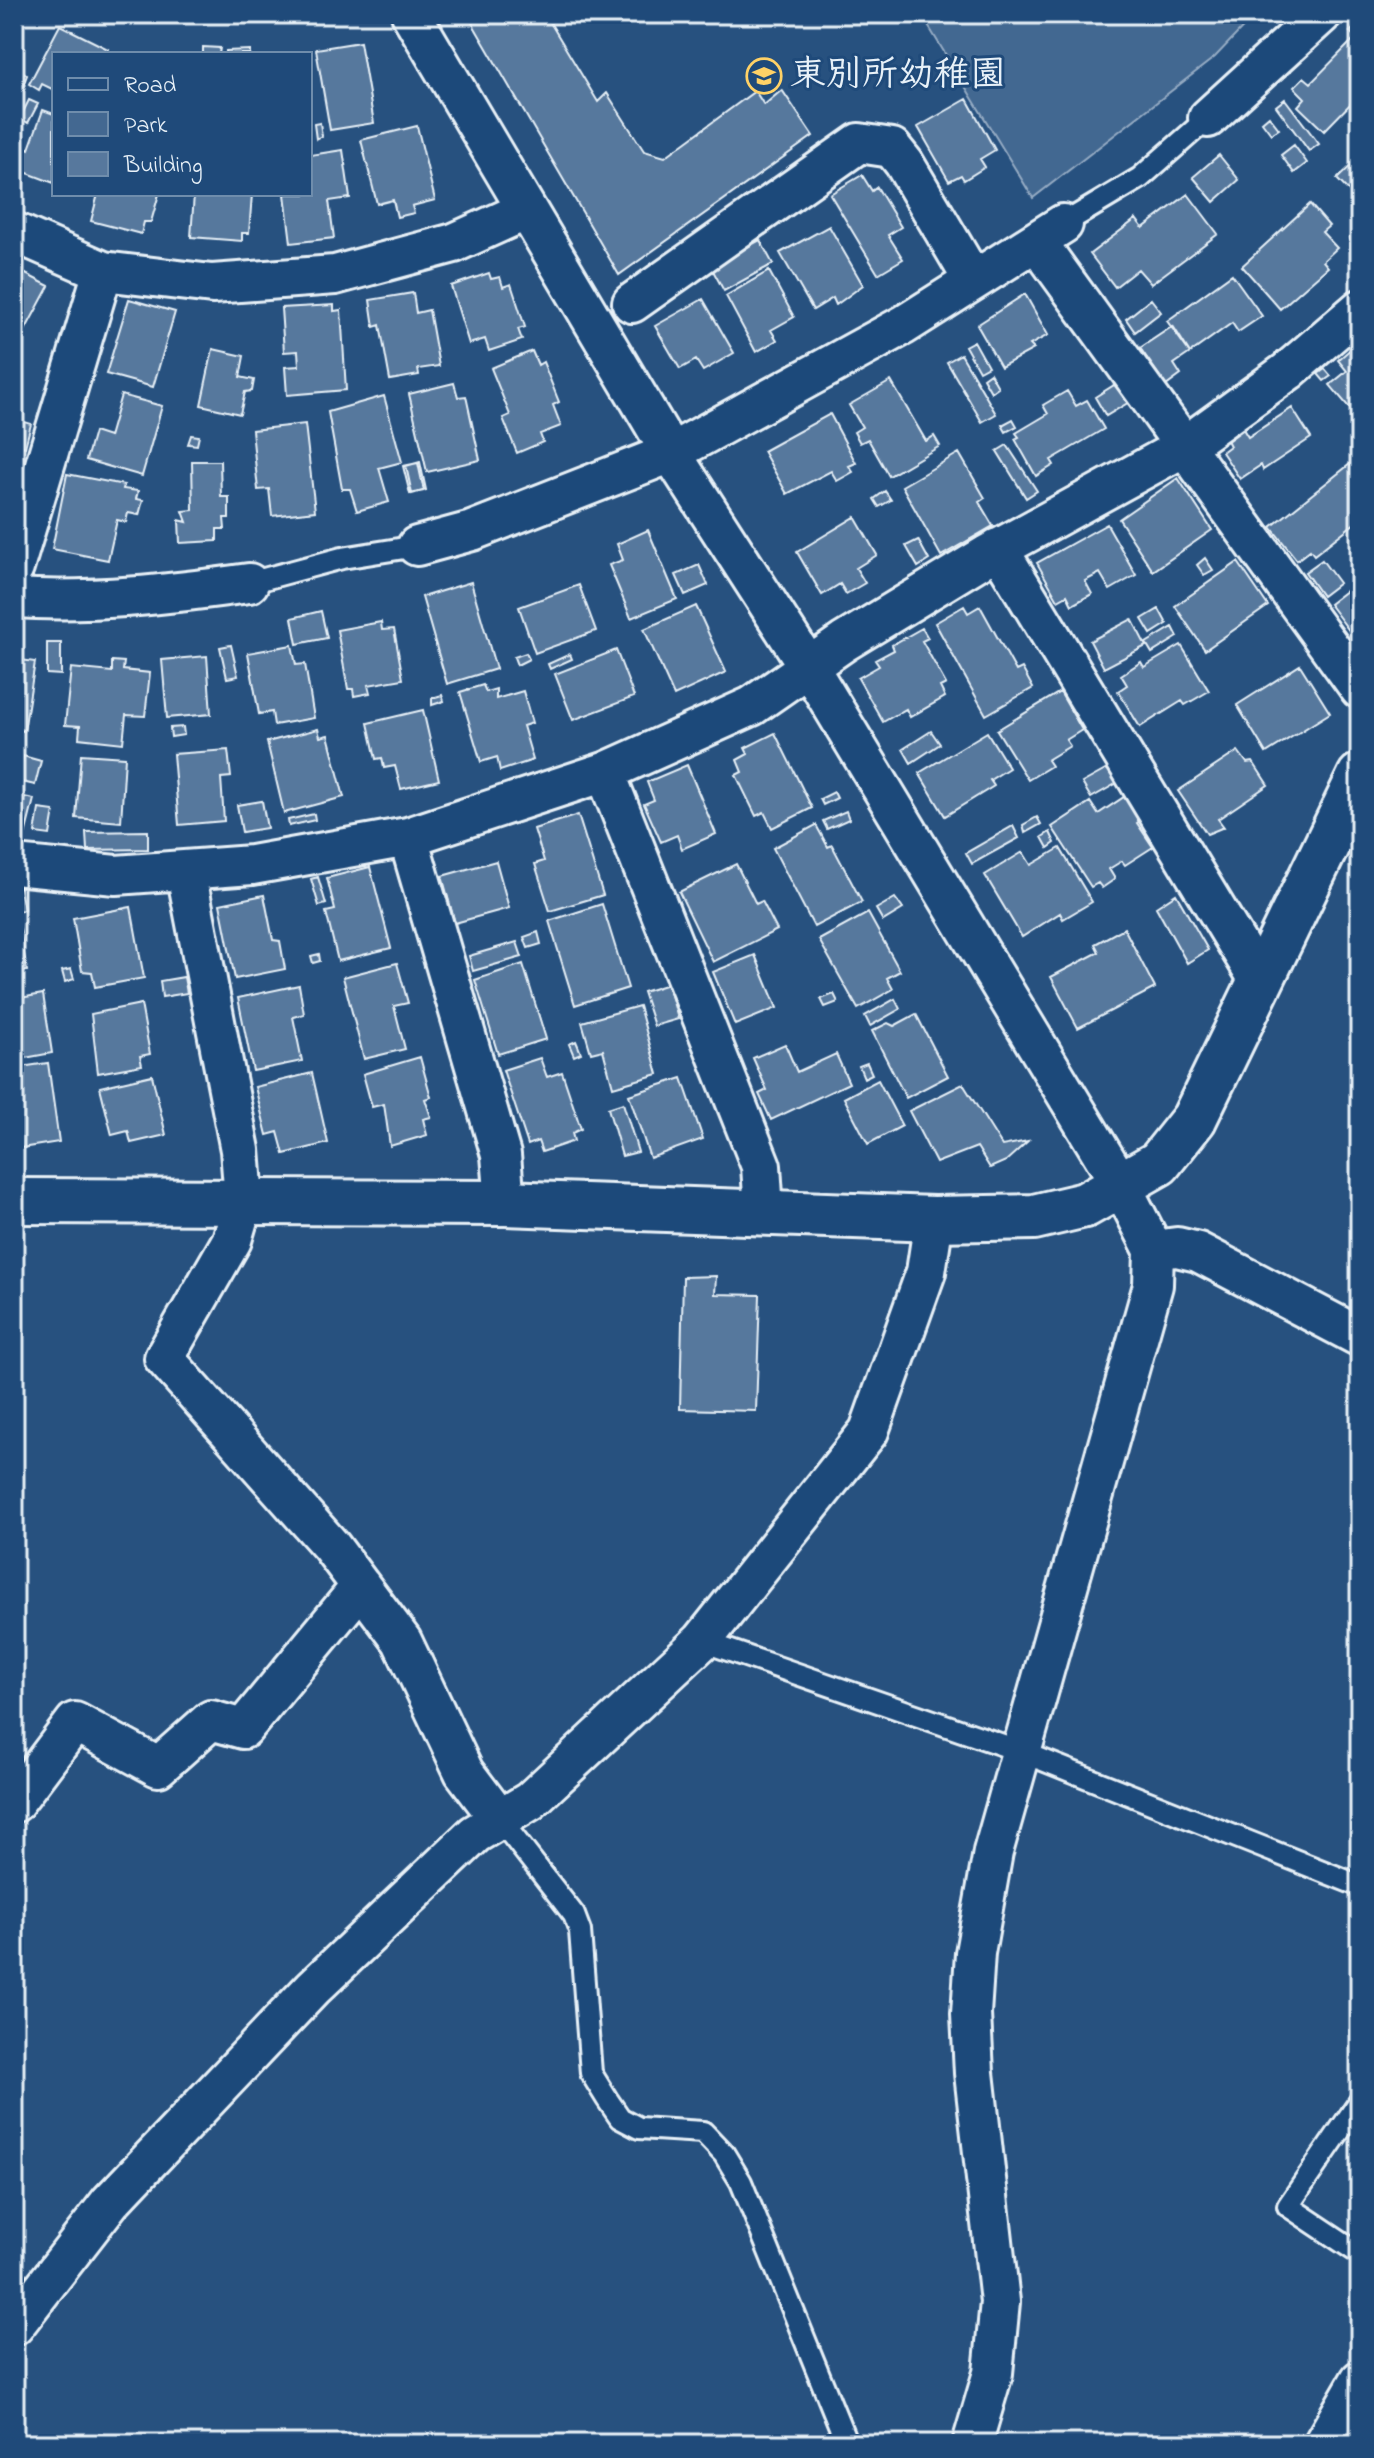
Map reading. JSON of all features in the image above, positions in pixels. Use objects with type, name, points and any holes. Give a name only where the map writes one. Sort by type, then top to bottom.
[{"type":"street","points":[[411,14],[671,453],[810,669],[1121,1185],[1154,1250],[1153,1285],[993,1852],[975,1953],[971,2014],[974,2073],[1000,2302],[993,2373],[972,2444]]},
{"type":"street","points":[[1208,118],[1322,14]]},
{"type":"street","points":[[632,303],[859,143],[892,148],[973,280]]},
{"type":"street","points":[[14,232],[103,271],[212,284],[335,275],[454,243],[527,210]]},
{"type":"street","points":[[417,546],[472,531],[671,453],[904,325],[1050,233],[1182,448],[1360,689]]},
{"type":"street","points":[[14,568],[103,271]]},
{"type":"street","points":[[14,865],[116,875],[252,865],[408,837],[605,772],[752,706],[810,669],[844,642],[998,548],[1182,448],[1288,371],[1360,309]]},
{"type":"street","points":[[998,548],[1259,980]]},
{"type":"street","points":[[14,598],[69,601],[130,598],[249,583]]},
{"type":"street","points":[[605,772],[761,1166],[764,1211]]},
{"type":"street","points":[[14,1201],[244,1199],[505,1203],[934,1219],[1034,1217],[1085,1205],[1159,1163],[1194,1119],[1360,776]]},
{"type":"street","points":[[408,837],[501,1155],[505,1203]]},
{"type":"street","points":[[186,872],[240,1150],[244,1199],[241,1220],[232,1240],[164,1358],[331,1546],[402,1641],[464,1772],[501,1821]]},
{"type":"street","points":[[14,2326],[110,2202],[313,1988],[475,1834],[530,1801],[702,1641],[869,1431],[926,1272],[934,1219]]},
{"type":"street","points":[[1154,1250],[1177,1247],[1198,1252],[1360,1337]]},
{"type":"street","points":[[14,1803],[75,1722],[158,1767],[211,1720],[243,1729],[361,1586]]},
{"type":"street","points":[[1323,2444],[1360,2380]]},
{"type":"lane","points":[[1050,233],[1140,178],[1208,118]]},
{"type":"lane","points":[[249,583],[342,558],[417,546]]},
{"type":"lane","points":[[702,1641],[1020,1751],[1360,1886]]},
{"type":"lane","points":[[501,1821],[574,1915],[580,1931],[591,2073],[620,2118],[639,2128],[703,2132],[724,2154],[741,2182],[847,2444]]},
{"type":"lane","points":[[1360,2101],[1288,2206],[1360,2254]]},
{"type":"green space","points":[[921,14],[1256,14],[1215,57],[1033,198]]},
{"type":"building","points":[[467,14],[545,14],[598,102],[607,93],[644,151],[665,157],[755,91],[764,105],[782,90],[813,136],[619,275]]},
{"type":"building","points":[[1358,24],[1360,26],[1360,42],[1350,32]]},
{"type":"building","points":[[60,25],[108,49],[107,52],[52,52],[52,89],[42,84],[39,90],[29,84]]},
{"type":"building","points":[[1353,40],[1360,47],[1360,94],[1324,131],[1298,106],[1305,98],[1294,87],[1304,77],[1311,83]]},
{"type":"building","points":[[360,42],[374,123],[330,130],[316,49]]},
{"type":"building","points":[[203,47],[220,48],[219,52],[203,52]]},
{"type":"building","points":[[21,70],[27,75],[23,85],[15,77]]},
{"type":"building","points":[[967,99],[995,150],[980,159],[985,167],[964,180],[961,175],[949,181],[918,127]]},
{"type":"building","points":[[1285,99],[1319,144],[1309,151],[1276,106]]},
{"type":"building","points":[[29,100],[38,104],[28,123],[20,118]]},
{"type":"building","points":[[43,110],[52,113],[52,182],[14,168],[20,145],[29,149]]},
{"type":"building","points":[[1269,116],[1279,129],[1271,134],[1262,122]]},
{"type":"building","points":[[320,123],[322,136],[316,139],[314,124]]},
{"type":"building","points":[[417,126],[435,200],[412,206],[414,213],[397,217],[393,200],[377,204],[361,140]]},
{"type":"building","points":[[1294,145],[1307,163],[1294,173],[1281,155]]},
{"type":"building","points":[[343,150],[350,198],[329,201],[334,238],[291,243],[285,196],[312,196],[312,155]]},
{"type":"building","points":[[1219,155],[1239,180],[1214,202],[1193,177]]},
{"type":"building","points":[[1360,157],[1360,203],[1337,179]]},
{"type":"building","points":[[862,175],[872,191],[877,187],[901,227],[888,235],[903,259],[878,274],[830,194]]},
{"type":"building","points":[[1188,194],[1218,234],[1151,284],[1138,269],[1115,287],[1090,254],[1136,219],[1143,228]]},
{"type":"building","points":[[97,196],[158,196],[151,222],[144,222],[141,234],[91,221]]},
{"type":"building","points":[[194,196],[252,196],[249,233],[242,233],[242,241],[191,237]]},
{"type":"building","points":[[1310,204],[1329,226],[1322,232],[1337,248],[1323,261],[1328,267],[1280,309],[1242,266]]},
{"type":"building","points":[[829,226],[863,285],[836,305],[833,298],[813,310],[780,253]]},
{"type":"building","points":[[1360,230],[1360,252],[1349,238]]},
{"type":"building","points":[[760,240],[773,264],[724,291],[711,267]]},
{"type":"building","points":[[14,268],[49,286],[14,351]]},
{"type":"building","points":[[769,271],[794,317],[771,330],[777,340],[756,352],[726,296]]},
{"type":"building","points":[[489,273],[491,279],[500,277],[503,287],[511,284],[525,327],[518,329],[522,340],[489,351],[485,339],[469,344],[451,286]]},
{"type":"building","points":[[1232,274],[1262,316],[1238,332],[1232,323],[1190,353],[1167,321]]},
{"type":"building","points":[[413,293],[416,313],[429,310],[439,366],[418,369],[419,375],[390,380],[380,325],[374,327],[370,300]]},
{"type":"building","points":[[1025,294],[1048,335],[1030,345],[1034,349],[1001,367],[977,325]]},
{"type":"building","points":[[129,299],[175,312],[153,387],[106,374]]},
{"type":"building","points":[[703,299],[734,353],[703,371],[696,360],[680,369],[655,326]]},
{"type":"building","points":[[1151,299],[1161,312],[1135,332],[1126,319]]},
{"type":"building","points":[[334,305],[334,311],[341,310],[346,390],[287,395],[285,367],[299,366],[298,351],[284,352],[281,308]]},
{"type":"building","points":[[1173,326],[1190,353],[1174,364],[1181,375],[1166,386],[1140,348]]},
{"type":"building","points":[[974,341],[988,366],[979,371],[965,346]]},
{"type":"building","points":[[1360,341],[1360,406],[1353,412],[1330,385],[1347,371],[1338,360]]},
{"type":"building","points":[[213,349],[244,356],[240,377],[254,380],[252,391],[245,392],[240,414],[201,405]]},
{"type":"building","points":[[532,351],[538,365],[543,362],[559,402],[553,405],[561,426],[540,434],[543,442],[517,453],[503,418],[510,415],[491,368]]},
{"type":"building","points":[[961,354],[996,414],[982,422],[947,362]]},
{"type":"building","points":[[1325,369],[1331,376],[1324,381],[1318,374]]},
{"type":"building","points":[[990,373],[998,387],[991,392],[983,378]]},
{"type":"building","points":[[891,381],[926,441],[934,436],[940,446],[889,476],[868,439],[860,443],[854,432],[862,427],[849,405]]},
{"type":"building","points":[[1119,382],[1131,401],[1106,416],[1095,397]]},
{"type":"building","points":[[454,383],[458,397],[466,396],[480,460],[427,472],[409,394]]},
{"type":"building","points":[[1067,391],[1076,406],[1087,400],[1104,429],[1051,460],[1054,465],[1036,476],[1015,439],[1019,437],[1016,433],[1048,414],[1043,405]]},
{"type":"building","points":[[121,395],[162,406],[142,476],[86,460],[94,432],[109,437]]},
{"type":"building","points":[[384,396],[402,462],[379,468],[389,502],[357,511],[350,489],[342,489],[328,412]]},
{"type":"building","points":[[1292,408],[1311,438],[1263,470],[1261,465],[1240,479],[1222,452],[1230,446],[1227,440],[1243,429],[1248,437]]},
{"type":"building","points":[[830,414],[856,463],[849,466],[853,472],[837,481],[831,471],[787,494],[763,451]]},
{"type":"building","points":[[14,419],[31,424],[25,447],[14,444]]},
{"type":"building","points":[[1013,419],[1017,426],[1006,432],[1002,425]]},
{"type":"building","points":[[305,424],[315,511],[272,516],[269,489],[258,490],[252,430]]},
{"type":"building","points":[[191,435],[199,436],[197,445],[188,444]]},
{"type":"building","points":[[1007,445],[1037,491],[1026,498],[997,451]]},
{"type":"building","points":[[959,453],[985,498],[979,502],[993,526],[941,556],[902,486]]},
{"type":"building","points":[[192,461],[220,461],[221,497],[229,497],[229,518],[224,518],[225,529],[217,529],[217,541],[180,543],[179,520],[187,522],[183,511],[193,510]]},
{"type":"building","points":[[420,462],[426,490],[412,494],[406,466]]},
{"type":"building","points":[[418,463],[424,491],[410,494],[403,466]]},
{"type":"building","points":[[1350,464],[1354,470],[1360,465],[1360,519],[1314,555],[1310,550],[1297,560],[1271,527]]},
{"type":"building","points":[[67,474],[124,485],[123,489],[138,491],[136,499],[143,500],[139,515],[128,513],[126,522],[117,520],[108,560],[52,549]]},
{"type":"building","points":[[1178,478],[1212,530],[1153,571],[1119,519]]},
{"type":"building","points":[[885,491],[891,500],[879,507],[874,499]]},
{"type":"building","points":[[855,517],[877,555],[856,568],[865,583],[846,594],[840,584],[822,595],[797,552]]},
{"type":"building","points":[[1107,524],[1136,575],[1110,590],[1100,573],[1085,581],[1092,594],[1072,605],[1067,595],[1058,600],[1037,563]]},
{"type":"building","points":[[648,530],[677,599],[631,618],[609,565],[623,560],[617,544]]},
{"type":"building","points":[[918,540],[929,560],[918,567],[906,546]]},
{"type":"building","points":[[1205,558],[1213,570],[1204,575],[1197,565]]},
{"type":"building","points":[[1322,560],[1339,583],[1322,596],[1305,572]]},
{"type":"building","points":[[1238,562],[1268,606],[1205,650],[1175,606]]},
{"type":"building","points":[[699,565],[708,585],[685,595],[676,575]]},
{"type":"building","points":[[1360,580],[1360,645],[1329,604]]},
{"type":"building","points":[[471,582],[496,669],[447,684],[422,597]]},
{"type":"building","points":[[579,585],[596,631],[535,653],[519,607]]},
{"type":"building","points":[[696,606],[726,672],[674,696],[644,629]]},
{"type":"building","points":[[964,606],[968,613],[980,606],[1016,671],[1022,668],[1033,688],[986,715],[935,623]]},
{"type":"building","points":[[1159,609],[1167,624],[1151,634],[1142,619]]},
{"type":"building","points":[[321,611],[327,638],[297,644],[292,618]]},
{"type":"building","points":[[1132,619],[1146,646],[1104,668],[1090,641]]},
{"type":"building","points":[[381,622],[382,630],[394,629],[403,679],[368,685],[370,693],[354,696],[353,689],[348,689],[337,630]]},
{"type":"building","points":[[1173,627],[1178,637],[1152,653],[1146,643]]},
{"type":"building","points":[[922,628],[928,638],[922,641],[946,684],[940,687],[945,697],[910,717],[906,709],[883,722],[858,678],[879,666],[875,660],[894,650],[892,645]]},
{"type":"building","points":[[47,643],[61,643],[61,675],[47,674]]},
{"type":"building","points":[[231,645],[238,676],[227,678],[220,647]]},
{"type":"building","points":[[292,645],[296,665],[305,664],[314,718],[274,725],[272,712],[259,714],[248,653]]},
{"type":"building","points":[[1181,645],[1209,691],[1185,705],[1182,701],[1140,727],[1118,691],[1127,685],[1121,675],[1141,662],[1144,667]]},
{"type":"building","points":[[616,650],[634,697],[573,720],[555,674]]},
{"type":"building","points":[[526,653],[529,659],[517,665],[514,657]]},
{"type":"building","points":[[570,654],[572,659],[550,669],[548,664]]},
{"type":"building","points":[[207,656],[211,714],[167,718],[162,660]]},
{"type":"building","points":[[14,659],[35,662],[24,731],[14,729]]},
{"type":"building","points":[[112,661],[124,662],[123,670],[150,673],[145,716],[126,715],[123,743],[79,738],[80,726],[65,725],[71,668],[112,672]]},
{"type":"building","points":[[1300,665],[1330,713],[1266,753],[1237,705]]},
{"type":"building","points":[[483,685],[486,692],[496,689],[496,699],[523,691],[532,723],[523,726],[533,760],[500,771],[497,757],[481,762],[460,692]]},
{"type":"building","points":[[1060,692],[1082,730],[1066,740],[1070,746],[1047,760],[1051,766],[1028,780],[997,730]]},
{"type":"building","points":[[442,695],[444,701],[432,705],[432,698]]},
{"type":"building","points":[[423,710],[439,780],[401,789],[395,766],[384,768],[382,758],[376,759],[368,723]]},
{"type":"building","points":[[183,727],[184,735],[171,737],[170,728]]},
{"type":"building","points":[[318,729],[320,737],[328,735],[344,797],[284,813],[267,742]]},
{"type":"building","points":[[931,731],[940,744],[911,763],[903,749]]},
{"type":"building","points":[[987,732],[1009,768],[990,780],[994,786],[945,816],[919,773]]},
{"type":"building","points":[[775,733],[812,808],[772,828],[764,812],[756,816],[736,775],[742,772],[737,760],[748,754],[745,748]]},
{"type":"building","points":[[228,750],[231,777],[221,778],[224,821],[179,825],[173,754]]},
{"type":"building","points":[[1238,751],[1247,763],[1253,762],[1268,785],[1218,819],[1224,827],[1207,834],[1178,791]]},
{"type":"building","points":[[81,754],[125,757],[121,822],[76,818]]},
{"type":"building","points":[[23,756],[41,761],[35,785],[22,782],[19,796],[34,799],[25,835],[14,833],[14,761],[22,763]]},
{"type":"building","points":[[687,765],[716,834],[682,849],[677,835],[661,842],[644,804],[654,800],[647,782]]},
{"type":"building","points":[[1109,768],[1119,782],[1091,798],[1082,783]]},
{"type":"building","points":[[834,792],[837,798],[823,805],[820,799]]},
{"type":"building","points":[[1127,795],[1143,819],[1137,823],[1153,847],[1125,865],[1122,861],[1109,869],[1115,879],[1102,888],[1098,883],[1091,887],[1052,827],[1090,802],[1098,814]]},
{"type":"building","points":[[262,801],[267,828],[242,832],[237,805]]},
{"type":"building","points":[[39,809],[54,811],[50,835],[35,833]]},
{"type":"building","points":[[846,811],[849,819],[827,829],[823,821]]},
{"type":"building","points":[[314,814],[315,820],[289,826],[288,820]]},
{"type":"building","points":[[578,815],[603,895],[550,911],[535,864],[544,861],[534,829]]},
{"type":"building","points":[[1037,817],[1041,824],[1025,833],[1023,825]]},
{"type":"building","points":[[816,825],[828,847],[832,845],[862,902],[814,927],[773,848]]},
{"type":"building","points":[[1013,826],[1019,838],[972,864],[966,853]]},
{"type":"building","points":[[148,831],[148,849],[87,850],[86,832]]},
{"type":"building","points":[[1050,832],[1055,843],[1048,848],[1042,837]]},
{"type":"building","points":[[1060,848],[1092,902],[1063,919],[1060,913],[1022,937],[985,875],[1023,852],[1031,865]]},
{"type":"building","points":[[496,861],[509,908],[455,923],[442,876]]},
{"type":"building","points":[[736,864],[756,904],[762,901],[777,930],[713,962],[679,892]]},
{"type":"building","points":[[370,867],[391,948],[338,961],[326,912],[335,910],[327,878]]},
{"type":"building","points":[[318,877],[326,904],[319,906],[311,879]]},
{"type":"building","points":[[20,887],[24,910],[17,911],[27,971],[14,973],[14,888]]},
{"type":"building","points":[[1176,894],[1208,950],[1187,963],[1156,907]]},
{"type":"building","points":[[264,895],[273,940],[280,941],[285,969],[235,979],[220,904]]},
{"type":"building","points":[[895,898],[903,909],[883,921],[876,909]]},
{"type":"building","points":[[602,904],[628,988],[575,1005],[549,921]]},
{"type":"building","points":[[131,907],[144,978],[95,987],[92,972],[82,971],[73,918]]},
{"type":"building","points":[[868,913],[900,971],[887,978],[893,989],[858,1009],[819,940]]},
{"type":"building","points":[[1124,928],[1155,988],[1078,1028],[1051,977],[1099,952],[1095,944]]},
{"type":"building","points":[[538,932],[541,944],[528,948],[524,937]]},
{"type":"building","points":[[517,942],[522,957],[473,971],[469,956]]},
{"type":"building","points":[[319,954],[320,961],[313,963],[311,956]]},
{"type":"building","points":[[755,955],[777,1008],[735,1025],[713,972]]},
{"type":"building","points":[[397,963],[408,1003],[394,1006],[405,1049],[364,1059],[343,977]]},
{"type":"building","points":[[523,964],[546,1039],[498,1054],[475,980]]},
{"type":"building","points":[[71,969],[74,979],[65,982],[62,971]]},
{"type":"building","points":[[184,977],[187,993],[162,997],[160,981]]},
{"type":"building","points":[[668,984],[678,1019],[654,1026],[643,992]]},
{"type":"building","points":[[299,985],[304,1014],[293,1017],[302,1061],[253,1071],[238,998]]},
{"type":"building","points":[[43,994],[52,1053],[14,1060],[14,999]]},
{"type":"building","points":[[834,994],[838,1002],[825,1007],[821,999]]},
{"type":"building","points":[[895,999],[900,1009],[870,1026],[865,1016]]},
{"type":"building","points":[[141,1004],[150,1054],[140,1056],[142,1065],[98,1073],[91,1014]]},
{"type":"building","points":[[639,1006],[658,1074],[613,1087],[603,1050],[591,1053],[582,1022]]},
{"type":"building","points":[[916,1014],[948,1076],[906,1098],[872,1031],[888,1023],[894,1026]]},
{"type":"building","points":[[576,1041],[581,1053],[574,1056],[569,1044]]},
{"type":"building","points":[[785,1044],[797,1072],[836,1054],[849,1083],[771,1120],[759,1094],[767,1090],[753,1058]]},
{"type":"building","points":[[420,1057],[431,1097],[425,1099],[431,1117],[423,1119],[427,1135],[390,1146],[384,1104],[372,1107],[363,1074]]},
{"type":"building","points":[[540,1058],[547,1077],[562,1072],[581,1129],[572,1133],[574,1141],[542,1152],[538,1141],[528,1145],[503,1070]]},
{"type":"building","points":[[48,1063],[59,1142],[21,1148],[20,1137],[14,1138],[14,1068]]},
{"type":"building","points":[[867,1063],[872,1074],[864,1078],[859,1066]]},
{"type":"building","points":[[312,1073],[328,1143],[284,1154],[278,1132],[267,1135],[255,1087]]},
{"type":"building","points":[[152,1075],[166,1135],[131,1143],[128,1131],[112,1135],[100,1087]]},
{"type":"building","points":[[682,1078],[703,1139],[650,1158],[629,1095]]},
{"type":"building","points":[[878,1080],[902,1126],[868,1144],[844,1098]]},
{"type":"building","points":[[963,1084],[1002,1146],[1028,1141],[1006,1161],[990,1168],[977,1147],[936,1163],[909,1111]]},
{"type":"building","points":[[623,1103],[638,1152],[622,1156],[608,1108]]},
{"type":"building","points":[[716,1276],[715,1294],[760,1295],[756,1411],[680,1409],[683,1277]]},
{"type":"place","name":"東別所幼稚園","points":[[764,76]]}]
